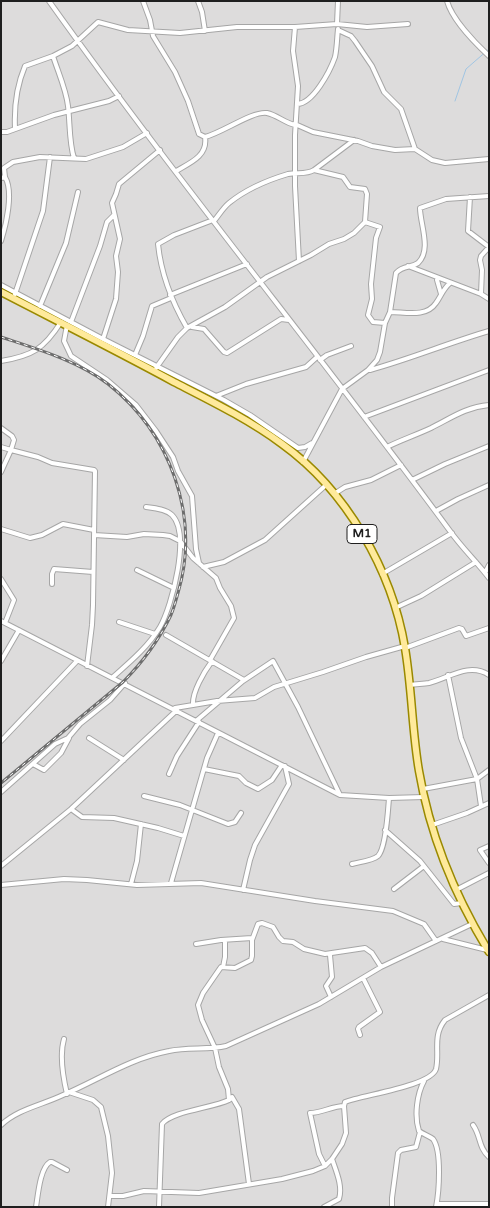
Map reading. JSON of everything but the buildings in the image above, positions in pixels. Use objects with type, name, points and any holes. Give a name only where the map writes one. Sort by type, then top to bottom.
[{"type":"main road","name":"M1","points":[[1,292],[14,295],[156,369],[256,426],[282,444],[303,462],[334,494],[360,530],[382,574],[395,608],[405,647],[417,758],[424,797],[446,869],[472,924],[488,951]]},
{"type":"street","points":[[49,1],[246,264],[452,534],[489,578]]},
{"type":"street","points":[[143,1],[156,43],[175,72],[188,101],[199,134],[206,137],[220,133],[254,115],[263,113],[320,134],[395,150],[415,149],[432,160],[445,163],[489,159]]},
{"type":"street","points":[[198,1],[205,32]]},
{"type":"street","points":[[297,104],[308,101],[330,70],[337,48],[338,1]]},
{"type":"street","points":[[448,1],[450,11],[465,32],[489,56]]},
{"type":"street","points":[[15,128],[14,112],[24,68],[27,65],[53,56],[78,41],[98,22],[128,30],[180,33],[205,32],[237,27],[296,27],[337,24],[367,27],[408,24]]},
{"type":"street","points":[[296,27],[293,51],[298,80],[295,125],[295,173],[300,261]]},
{"type":"street","points":[[338,30],[351,36],[372,66],[384,92],[402,109],[415,149]]},
{"type":"street","points":[[53,56],[67,101],[71,149],[74,158]]},
{"type":"street","points":[[1,132],[7,132],[15,128],[109,101],[119,96]]},
{"type":"street","points":[[1,241],[8,207],[9,185],[3,177],[4,168],[13,162],[50,157],[86,159],[123,147],[147,133]]},
{"type":"street","points":[[176,171],[194,160],[204,151],[206,137]]},
{"type":"street","points":[[189,328],[171,296],[162,271],[158,243],[213,220],[227,205],[244,193],[283,176],[307,173],[314,170],[354,140]]},
{"type":"street","points":[[103,340],[116,298],[118,272],[116,256],[120,239],[112,203],[119,184],[160,150]]},
{"type":"street","points":[[14,295],[44,212],[50,157]]},
{"type":"street","points":[[156,369],[178,336],[189,328],[225,307],[278,270],[300,261],[329,244],[344,239],[354,233],[365,222],[367,194],[365,189],[350,187],[343,177],[314,170]]},
{"type":"street","points":[[40,306],[66,243],[78,192]]},
{"type":"street","points":[[303,462],[342,389],[368,370],[379,356],[385,324],[390,312],[396,273],[406,266],[412,266],[418,262],[425,250],[420,208],[446,199],[489,196]]},
{"type":"street","points":[[470,197],[468,231],[489,247],[480,260],[482,270],[481,294]]},
{"type":"street","points":[[114,215],[107,222],[100,246],[66,323],[64,341],[71,356],[108,380],[136,405],[173,457],[178,471],[192,496],[195,544],[199,563]]},
{"type":"street","points":[[365,222],[380,227],[376,238],[371,284],[372,299],[368,315],[373,322],[385,324]]},
{"type":"street","points":[[135,355],[152,306],[246,264]]},
{"type":"street","points":[[406,266],[481,294],[489,299]]},
{"type":"street","points":[[438,278],[441,294]]},
{"type":"street","points":[[390,312],[424,313],[432,308],[450,283]]},
{"type":"street","points":[[1,285],[14,295],[40,306],[66,323],[135,355],[156,369],[215,396],[250,415],[298,448],[312,443]]},
{"type":"street","points":[[189,328],[204,329],[224,352],[227,352],[281,319],[289,320]]},
{"type":"street","points":[[1,361],[31,354],[66,323]]},
{"type":"street","points":[[368,370],[409,359],[435,348],[489,332]]},
{"type":"street","points":[[215,396],[246,384],[306,367],[319,358],[351,346]]},
{"type":"street","points":[[364,417],[489,370]]},
{"type":"street","points":[[387,447],[430,429],[461,411],[489,405]]},
{"type":"street","points":[[1,428],[12,436],[14,440],[1,472]]},
{"type":"street","points":[[412,480],[489,446]]},
{"type":"street","points":[[1,447],[38,457],[52,463],[94,470],[92,626],[87,666]]},
{"type":"street","points":[[334,494],[344,488],[370,480],[401,465]]},
{"type":"street","points":[[203,567],[224,562],[265,540],[326,485]]},
{"type":"street","points":[[436,512],[458,499],[489,485]]},
{"type":"street","points":[[112,677],[141,652],[154,634],[164,617],[174,588],[179,562],[180,542],[177,525],[172,515],[161,510],[146,507]]},
{"type":"street","points":[[1,530],[30,538],[42,535],[63,524],[94,532],[127,537],[144,534],[170,536],[180,542],[216,578],[234,612],[233,623],[197,689],[193,705]]},
{"type":"street","points":[[382,574],[452,534]]},
{"type":"street","points":[[395,608],[421,596],[476,562]]},
{"type":"street","points":[[485,573],[489,565]]},
{"type":"street","points":[[52,584],[54,569],[93,572]]},
{"type":"street","points":[[137,570],[174,588]]},
{"type":"street","points":[[1,579],[14,598],[3,622],[77,661],[125,683],[340,795],[389,798],[424,797]]},
{"type":"street","points":[[119,622],[154,634]]},
{"type":"street","points":[[1,866],[71,810],[175,709],[221,701],[255,698],[274,687],[405,647],[459,628],[462,629],[466,636],[489,628]]},
{"type":"street","points":[[1,661],[19,630]]},
{"type":"street","points":[[166,634],[244,680]]},
{"type":"street","points":[[1,741],[77,661]]},
{"type":"street","points":[[169,774],[177,756],[198,722],[244,680],[273,661],[286,683],[340,795]]},
{"type":"street","points":[[409,685],[431,682],[448,675],[476,670],[489,675]]},
{"type":"street","points":[[448,675],[461,738],[476,779],[481,806]]},
{"type":"street","points":[[33,764],[44,770],[62,752],[70,736],[80,724],[110,700],[125,683]]},
{"type":"street","points":[[172,883],[204,769],[218,733]]},
{"type":"street","points":[[1,792],[55,744],[70,736]]},
{"type":"street","points":[[89,738],[124,760]]},
{"type":"street","points":[[204,769],[239,776],[246,783],[258,789],[272,780],[283,766]]},
{"type":"street","points":[[243,890],[250,860],[256,845],[289,784],[283,766]]},
{"type":"street","points":[[423,790],[476,779],[489,770]]},
{"type":"street","points":[[144,796],[193,810],[230,824],[235,822],[241,813]]},
{"type":"street","points":[[352,864],[373,858],[382,850],[389,798]]},
{"type":"street","points":[[432,825],[489,802]]},
{"type":"street","points":[[71,810],[82,817],[109,818],[141,824],[184,836]]},
{"type":"street","points":[[131,884],[141,824]]},
{"type":"street","points":[[385,830],[414,855],[454,904],[462,903]]},
{"type":"street","points":[[489,846],[481,848],[480,851],[489,863]]},
{"type":"street","points":[[394,889],[424,866]]},
{"type":"street","points":[[456,890],[489,873]]},
{"type":"street","points":[[1,885],[64,880],[131,884],[201,883],[393,912],[424,924],[436,941]]},
{"type":"street","points":[[223,967],[236,968],[251,960],[252,938],[258,924],[264,923],[273,927],[283,941],[330,955],[365,948],[372,953],[381,967]]},
{"type":"street","points":[[1,1125],[12,1116],[68,1093],[122,1066],[158,1053],[226,1046],[331,997],[381,967],[472,924]]},
{"type":"street","points":[[196,944],[252,938]]},
{"type":"street","points":[[443,938],[488,951]]},
{"type":"street","points":[[225,940],[223,967],[203,993],[198,1005],[202,1020],[215,1048],[219,1067],[230,1099],[239,1109],[249,1184]]},
{"type":"street","points":[[330,955],[332,977],[326,986],[331,997]]},
{"type":"street","points":[[360,1035],[359,1027],[380,1012],[363,978]]},
{"type":"street","points":[[110,1196],[124,1196],[144,1191],[199,1193],[305,1174],[325,1166],[332,1159],[346,1133],[344,1106],[346,1102],[424,1081],[436,1069],[436,1045],[442,1024],[489,995]]},
{"type":"street","points":[[64,1039],[62,1063],[68,1093]]},
{"type":"street","points":[[392,1207],[398,1153],[401,1150],[416,1147],[420,1132],[417,1120],[418,1094],[424,1081]]},
{"type":"street","points":[[68,1093],[93,1100],[101,1107],[110,1145],[112,1176],[108,1207]]},
{"type":"street","points":[[159,1207],[162,1124],[165,1120],[230,1099]]},
{"type":"street","points":[[325,1166],[319,1154],[310,1113],[319,1113],[336,1106],[344,1106]]},
{"type":"street","points":[[473,1125],[480,1145],[489,1157]]},
{"type":"street","points":[[420,1132],[431,1138],[436,1146],[439,1173],[436,1205],[489,1204]]},
{"type":"street","points":[[326,1206],[339,1199],[341,1194],[338,1174],[332,1159]]},
{"type":"street","points":[[36,1207],[38,1190],[46,1165],[50,1162],[67,1170]]},
{"type":"shaded area","points":[[1,1],[489,1],[489,1207],[1,1207]]},
{"type":"waterway","points":[[455,101],[466,69],[489,49]]},
{"type":"railway","points":[[1,337],[57,356],[84,369],[108,384],[130,404],[148,426],[163,451],[175,478],[182,506],[185,535],[184,564],[175,604],[171,615],[150,650],[123,682],[1,783]]}]
